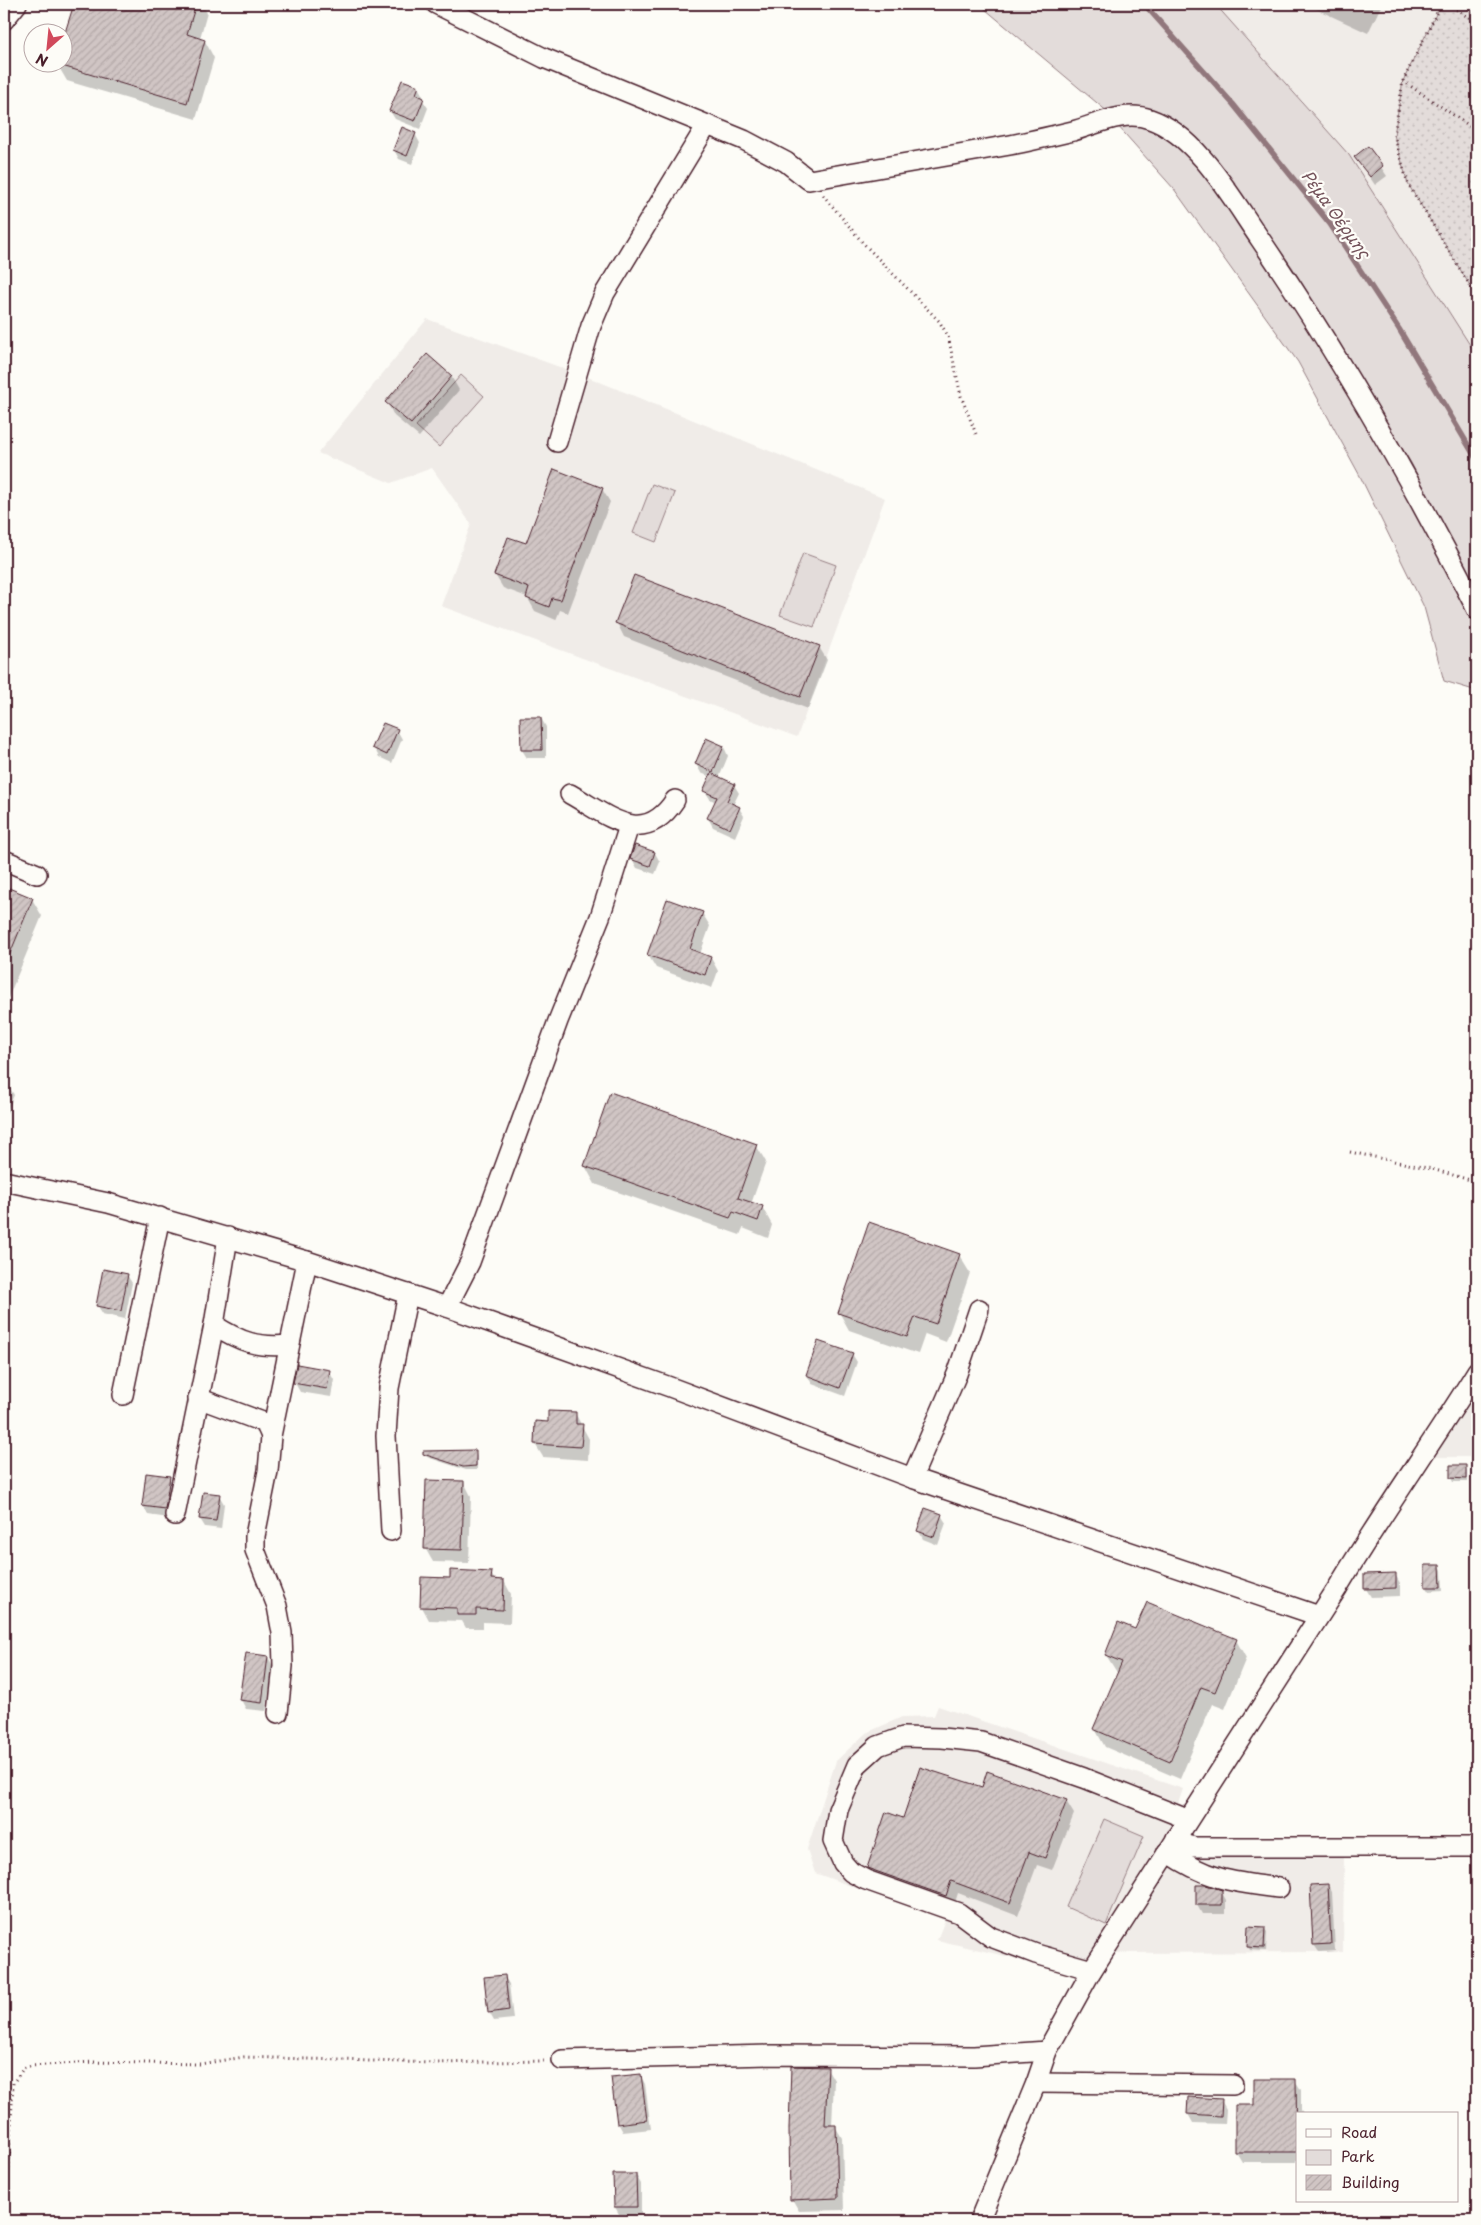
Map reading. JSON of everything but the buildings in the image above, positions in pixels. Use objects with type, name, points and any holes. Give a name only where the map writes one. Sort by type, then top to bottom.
[{"type":"street","points":[[4,20],[17,4]]},
{"type":"street","points":[[436,4],[544,58],[744,140],[786,162],[809,180],[1040,139],[1124,116],[1149,118],[1169,129],[1200,156],[1218,179],[1298,296],[1363,401],[1441,539],[1477,610]]},
{"type":"street","points":[[557,442],[591,326],[605,292],[707,124]]},
{"type":"street","points":[[570,794],[629,826],[649,824],[660,819],[675,800]]},
{"type":"street","points":[[447,1307],[477,1244],[558,1021],[600,917],[629,826]]},
{"type":"street","points":[[4,860],[37,874]]},
{"type":"street","points":[[4,1181],[64,1192],[160,1217],[307,1261],[408,1294],[670,1387],[912,1478],[1319,1616]]},
{"type":"street","points":[[123,1395],[160,1217]]},
{"type":"street","points":[[175,1515],[214,1325],[228,1237]]},
{"type":"street","points":[[278,1712],[283,1666],[282,1633],[277,1606],[255,1550],[255,1536],[272,1451],[271,1436],[307,1261]]},
{"type":"street","points":[[391,1531],[386,1436],[389,1388],[408,1294]]},
{"type":"street","points":[[912,1478],[957,1374],[979,1309]]},
{"type":"street","points":[[214,1325],[243,1342],[262,1346],[289,1345]]},
{"type":"street","points":[[979,2221],[1036,2083],[1047,2051],[1092,1970],[1319,1616],[1369,1534],[1425,1453],[1477,1371]]},
{"type":"street","points":[[198,1398],[260,1421],[266,1425],[271,1436]]},
{"type":"street","points":[[1092,1970],[1036,1954],[992,1937],[959,1913],[866,1880],[851,1872],[843,1863],[833,1841],[838,1810],[858,1765],[878,1746],[903,1737],[981,1742],[1075,1775],[1187,1820]]},
{"type":"street","points":[[1172,1845],[1194,1847],[1477,1847]]},
{"type":"street","points":[[1172,1845],[1185,1864],[1221,1880],[1279,1888]]},
{"type":"street","points":[[562,2060],[772,2055],[974,2056],[1047,2051]]},
{"type":"street","points":[[1036,2083],[1233,2085]]},
{"type":"path","points":[[1442,4],[1403,81],[1394,135],[1408,184],[1477,297]]},
{"type":"path","points":[[1448,4],[1477,23]]},
{"type":"path","points":[[1403,81],[1477,131]]},
{"type":"path","points":[[809,180],[864,244],[939,321],[948,336],[960,396],[976,434]]},
{"type":"path","points":[[1472,288],[1477,291]]},
{"type":"path","points":[[1350,1152],[1432,1168],[1477,1182]]},
{"type":"path","points":[[7,2204],[12,2083],[23,2069],[31,2066],[92,2062],[200,2064],[244,2057],[435,2063],[562,2060]]},
{"type":"shaded area","points":[[1215,4],[1477,4],[1477,356],[1349,155]]},
{"type":"shaded area","points":[[427,319],[590,378],[885,498],[797,737],[441,606],[471,524],[432,468],[391,483],[318,453]]},
{"type":"shaded area","points":[[1477,1386],[1477,1457],[1431,1457]]},
{"type":"shaded area","points":[[938,1706],[1183,1789],[1167,1836],[1077,1973],[937,1940],[945,1920],[815,1873],[807,1849],[836,1761],[866,1733],[902,1717],[934,1716]]},
{"type":"shaded area","points":[[1177,1851],[1344,1851],[1343,1952],[1110,1953]]},
{"type":"green space","points":[[979,4],[1215,4],[1349,155],[1477,356],[1477,589],[1411,463],[1292,267],[1213,157],[1143,108],[1136,106],[1109,113]]},
{"type":"green space","points":[[1441,4],[1477,4],[1477,297],[1408,184],[1394,135],[1403,81]]},
{"type":"green space","points":[[1130,123],[1158,130],[1197,162],[1294,296],[1477,616],[1477,691],[1444,681],[1424,607],[1360,476],[1298,362],[1174,189],[1117,125]]},
{"type":"green space","points":[[461,375],[484,396],[439,447],[416,426]]},
{"type":"green space","points":[[652,484],[675,493],[656,542],[633,533]]},
{"type":"green space","points":[[803,553],[836,565],[814,627],[780,615]]},
{"type":"green space","points":[[1104,1819],[1144,1836],[1106,1925],[1066,1907]]},
{"type":"waterway","name":"Ρέμα Θέρμης","points":[[1144,4],[1233,104],[1330,224],[1399,329],[1477,460]]}]
